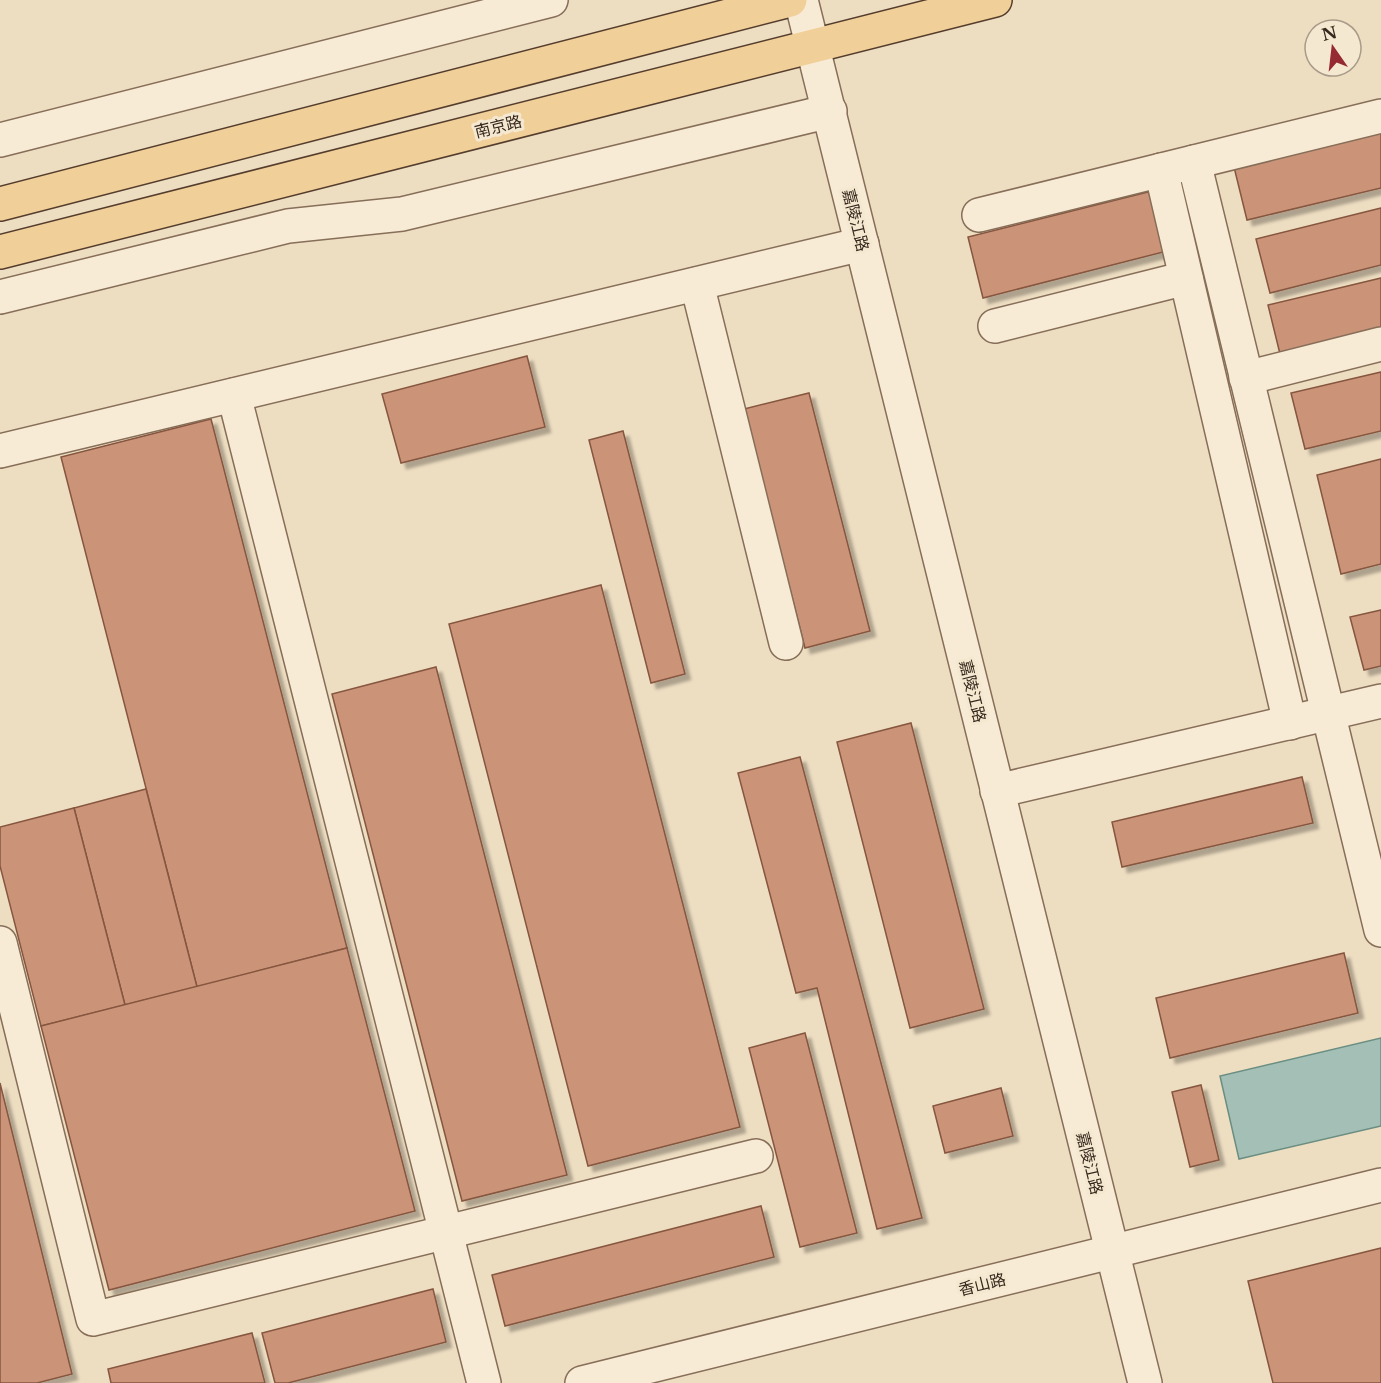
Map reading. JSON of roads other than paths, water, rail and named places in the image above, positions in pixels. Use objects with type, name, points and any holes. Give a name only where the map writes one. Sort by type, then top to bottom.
[{"type":"main road","points":[[0,204],[790,0]]},
{"type":"main road","name":"南京路","points":[[0,252],[995,0]]},
{"type":"street","points":[[0,140],[551,0]]},
{"type":"street","name":"嘉陵江路","points":[[801,0],[1144,1383]]},
{"type":"street","points":[[0,297],[288,226],[402,214],[830,111]]},
{"type":"street","points":[[979,215],[1381,116]]},
{"type":"street","points":[[1194,162],[1381,930]]},
{"type":"street","points":[[1161,170],[1290,723]]},
{"type":"street","points":[[0,451],[862,244]]},
{"type":"street","points":[[994,326],[1186,278]]},
{"type":"street","points":[[697,284],[786,643]]},
{"type":"street","points":[[1246,378],[1381,344]]},
{"type":"street","points":[[234,395],[484,1383]]},
{"type":"street","points":[[997,791],[1381,702]]},
{"type":"street","points":[[0,943],[93,1319],[756,1156]]},
{"type":"street","name":"香山路","points":[[582,1383],[674,1372],[1112,1252],[1381,1185]]},
{"type":"water","points":[[1381,1038],[1381,1126],[1239,1159],[1220,1076]]}]
